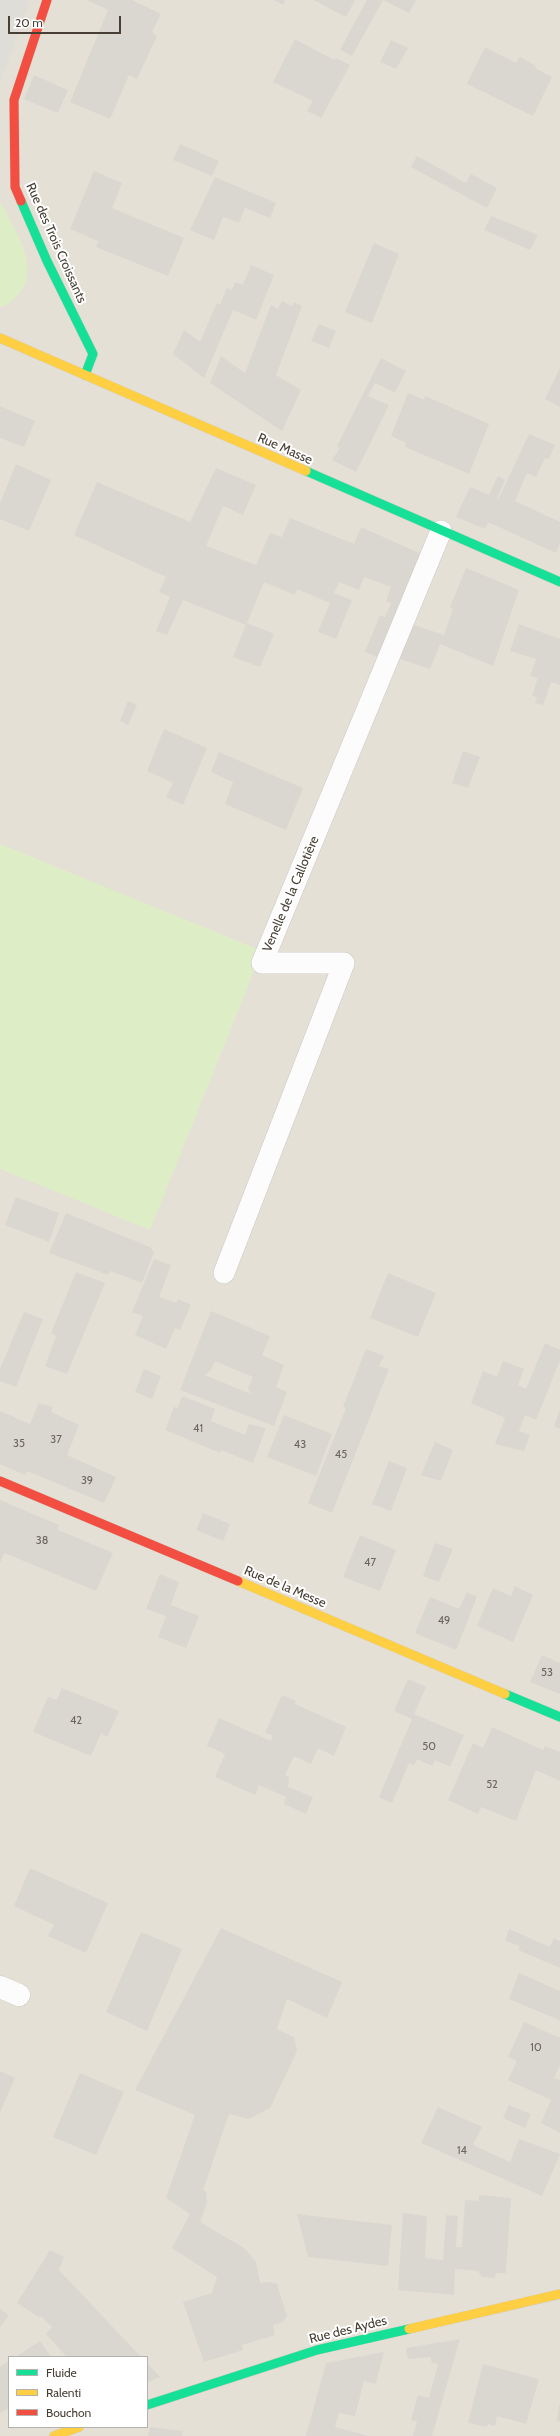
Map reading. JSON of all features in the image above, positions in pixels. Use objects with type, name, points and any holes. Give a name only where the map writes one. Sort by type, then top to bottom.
[{"type":"street","name":"Rue des Trois Croissants","points":[[47,0],[14,100],[15,187],[47,261],[93,354],[85,375]]},
{"type":"street","name":"Rue Masse","points":[[0,338],[560,582]]},
{"type":"street","name":"Rue de la Messe","points":[[0,1481],[560,1717]]},
{"type":"street","name":"Rue des Aydes","points":[[148,2405],[317,2350],[559,2290]]},
{"type":"street","points":[[54,2436],[76,2428]]},
{"type":"lane","name":"Venelle de la Callotière","points":[[224,1273],[344,963],[262,963],[441,531]]},
{"type":"shaded area","points":[[0,0],[560,0],[560,2436],[0,2436]]},
{"type":"shaded area","points":[[0,0],[30,0],[0,84]]},
{"type":"green space","points":[[0,204],[6,212],[24,249],[27,279],[17,296],[12,301],[0,307]]},
{"type":"green space","points":[[0,844],[262,951],[150,1230],[0,1169]]},
{"type":"building","points":[[87,0],[132,0],[161,14],[152,32],[157,36],[137,79],[129,75],[110,119],[70,102],[108,10]]},
{"type":"building","points":[[274,0],[285,0],[283,5]]},
{"type":"building","points":[[313,0],[355,0],[346,17]]},
{"type":"building","points":[[367,0],[383,0],[352,56],[340,50]]},
{"type":"building","points":[[383,0],[416,0],[409,13]]},
{"type":"building","points":[[295,39],[334,60],[336,58],[350,65],[321,118],[307,111],[313,101],[273,82]]},
{"type":"building","points":[[391,40],[408,48],[396,69],[380,62]]},
{"type":"building","points":[[485,47],[516,63],[520,57],[536,66],[535,68],[552,77],[533,116],[467,84]]},
{"type":"building","points":[[34,75],[68,90],[58,113],[24,99]]},
{"type":"building","points":[[180,144],[219,161],[212,176],[173,160]]},
{"type":"building","points":[[417,156],[466,183],[471,174],[497,188],[487,208],[411,167]]},
{"type":"building","points":[[94,171],[122,183],[112,208],[184,238],[168,276],[96,247],[98,241],[70,229]]},
{"type":"building","points":[[215,177],[276,203],[270,218],[245,208],[239,223],[223,217],[214,240],[190,230]]},
{"type":"building","points":[[491,216],[538,235],[530,250],[484,230]]},
{"type":"building","points":[[374,243],[399,254],[372,323],[345,312]]},
{"type":"building","points":[[251,265],[274,275],[256,320],[233,310],[204,378],[173,354],[184,330],[200,342],[217,303],[220,305],[227,288],[232,290],[235,282],[243,285]]},
{"type":"building","points":[[282,301],[292,306],[294,302],[302,306],[276,375],[301,390],[282,431],[210,383],[221,356],[245,373],[271,305],[278,309]]},
{"type":"building","points":[[319,324],[336,331],[329,348],[311,341]]},
{"type":"building","points":[[381,358],[406,371],[395,393],[375,383],[368,396],[389,405],[356,472],[332,460],[340,448],[337,446]]},
{"type":"building","points":[[560,368],[560,407],[545,399]]},
{"type":"building","points":[[408,393],[424,400],[425,396],[489,424],[469,474],[405,447],[406,443],[391,436]]},
{"type":"building","points":[[0,406],[35,421],[24,447],[0,438]]},
{"type":"building","points":[[529,434],[555,445],[549,459],[545,458],[536,477],[527,473],[515,501],[560,522],[560,543],[556,553],[488,522],[485,529],[456,517],[470,487],[489,495],[498,476],[505,480],[497,499],[498,500]]},
{"type":"building","points":[[16,464],[51,480],[29,531],[0,519],[0,503]]},
{"type":"building","points":[[216,468],[256,485],[243,515],[223,506],[206,546],[256,565],[270,533],[282,537],[290,518],[354,544],[361,527],[426,556],[384,659],[365,652],[380,615],[385,617],[391,604],[386,601],[391,587],[364,577],[359,590],[339,582],[334,593],[352,600],[336,639],[318,632],[330,603],[297,589],[295,595],[264,582],[247,623],[274,634],[260,667],[233,657],[246,625],[183,600],[167,635],[156,631],[170,597],[159,592],[166,577],[74,535],[97,482],[190,522]]},
{"type":"building","points":[[466,568],[519,590],[493,666],[440,644],[430,669],[394,657],[408,623],[444,635],[453,609],[450,607]]},
{"type":"building","points":[[519,624],[560,639],[560,685],[551,682],[543,705],[535,703],[537,698],[532,695],[538,678],[530,676],[536,659],[510,651]]},
{"type":"building","points":[[128,701],[137,705],[128,725],[120,721]]},
{"type":"building","points":[[164,729],[207,748],[183,805],[166,797],[173,783],[147,771]]},
{"type":"building","points":[[463,751],[480,757],[468,788],[452,783]]},
{"type":"building","points":[[219,752],[303,788],[286,830],[225,804],[233,782],[211,772]]},
{"type":"building","points":[[16,1197],[59,1213],[49,1242],[5,1225]]},
{"type":"building","points":[[66,1213],[150,1247],[154,1252],[142,1283],[110,1271],[108,1275],[49,1253]]},
{"type":"building","points":[[154,1259],[171,1265],[159,1297],[176,1303],[178,1299],[191,1305],[180,1330],[175,1328],[166,1349],[135,1335],[143,1316],[132,1312]]},
{"type":"building","points":[[76,1272],[105,1283],[67,1374],[45,1366],[56,1336],[51,1333]]},
{"type":"building","points":[[388,1273],[436,1293],[418,1337],[370,1318]]},
{"type":"building","points":[[211,1311],[270,1336],[262,1355],[284,1365],[276,1387],[287,1392],[274,1426],[180,1390]],"holes":[[[215,1361],[253,1377],[248,1388],[251,1394],[205,1375],[211,1370]]]},
{"type":"building","points":[[24,1312],[43,1319],[16,1387],[0,1381],[0,1369]]},
{"type":"building","points":[[545,1343],[560,1350],[560,1360],[536,1420],[525,1415],[519,1431],[530,1435],[524,1451],[495,1444],[505,1418],[471,1403],[483,1371],[497,1377],[503,1361],[524,1369],[518,1385],[526,1389]]},
{"type":"building","points":[[366,1349],[384,1356],[379,1366],[389,1369],[332,1513],[308,1503],[346,1408],[343,1407]]},
{"type":"building","points":[[144,1369],[161,1376],[152,1399],[135,1392]]},
{"type":"building","points":[[182,1396],[215,1409],[211,1421],[245,1435],[249,1424],[266,1428],[253,1463],[221,1450],[220,1453],[165,1430],[174,1407],[178,1408]]},
{"type":"building","points":[[39,1403],[53,1407],[51,1412],[79,1425],[67,1455],[116,1477],[104,1503],[27,1471],[25,1475],[0,1464],[0,1411],[30,1424]]},
{"type":"building","points":[[560,1410],[560,1429],[554,1426]]},
{"type":"building","points":[[284,1415],[332,1434],[316,1476],[267,1457]]},
{"type":"building","points":[[435,1442],[453,1450],[441,1481],[421,1475]]},
{"type":"building","points":[[389,1461],[407,1468],[391,1511],[372,1504]]},
{"type":"building","points":[[0,1500],[59,1525],[58,1530],[113,1553],[96,1591],[4,1553],[0,1563]]},
{"type":"building","points":[[203,1513],[230,1524],[223,1541],[196,1530]]},
{"type":"building","points":[[360,1535],[396,1550],[380,1591],[343,1577]]},
{"type":"building","points":[[435,1543],[453,1549],[439,1582],[423,1576]]},
{"type":"building","points":[[160,1574],[179,1582],[171,1605],[199,1616],[186,1648],[158,1637],[166,1616],[146,1609]]},
{"type":"building","points":[[515,1586],[533,1595],[513,1642],[477,1626],[493,1588],[511,1596]]},
{"type":"building","points":[[467,1592],[477,1597],[456,1650],[415,1633],[430,1597],[459,1609]]},
{"type":"building","points":[[542,1655],[560,1663],[560,1694],[530,1682]]},
{"type":"building","points":[[408,1679],[426,1687],[414,1714],[464,1735],[450,1767],[435,1760],[432,1766],[417,1759],[414,1765],[409,1763],[392,1803],[379,1797],[412,1719],[394,1711]]},
{"type":"building","points":[[62,1688],[119,1711],[107,1737],[101,1733],[91,1756],[33,1732],[48,1697],[57,1700]]},
{"type":"building","points":[[282,1695],[296,1701],[295,1704],[346,1727],[334,1756],[318,1748],[311,1764],[294,1756],[285,1775],[289,1777],[288,1787],[313,1797],[306,1814],[284,1804],[286,1797],[259,1785],[255,1795],[215,1777],[225,1754],[207,1746],[219,1718],[271,1741],[273,1735],[265,1733]]},
{"type":"building","points":[[492,1727],[543,1750],[545,1746],[560,1752],[560,1781],[536,1770],[516,1821],[481,1807],[478,1814],[448,1800],[473,1743],[483,1748]]},
{"type":"building","points":[[30,1868],[108,1903],[86,1953],[48,1936],[54,1925],[14,1906]]},
{"type":"building","points":[[221,1928],[342,1982],[327,2018],[287,1999],[277,2029],[294,2037],[297,2051],[270,2108],[249,2119],[229,2114],[203,2190],[206,2191],[207,2203],[200,2222],[244,2248],[256,2262],[260,2283],[269,2282],[277,2284],[287,2316],[283,2322],[273,2325],[275,2335],[242,2345],[243,2350],[204,2362],[183,2302],[212,2293],[217,2277],[172,2248],[190,2214],[166,2198],[195,2115],[135,2090]]},
{"type":"building","points":[[509,1929],[550,1947],[554,1938],[560,1941],[560,1968],[518,1950],[520,1946],[505,1941]]},
{"type":"building","points":[[141,1932],[182,1949],[147,2031],[106,2012]]},
{"type":"building","points":[[519,1973],[560,1991],[560,2023],[559,2020],[509,1999]]},
{"type":"building","points":[[524,2022],[560,2038],[560,2065],[554,2078],[560,2080],[560,2133],[541,2123],[551,2100],[508,2080],[517,2061],[508,2057]]},
{"type":"building","points":[[0,2071],[15,2078],[0,2112]]},
{"type":"building","points":[[80,2073],[124,2092],[96,2155],[53,2137]]},
{"type":"building","points":[[509,2105],[531,2114],[525,2128],[503,2118]]},
{"type":"building","points":[[438,2107],[482,2127],[473,2145],[510,2162],[519,2139],[560,2154],[542,2196],[421,2143]]},
{"type":"building","points":[[479,2195],[511,2198],[506,2273],[496,2273],[495,2278],[482,2277],[478,2271],[455,2269],[454,2295],[398,2290],[403,2213],[427,2216],[425,2258],[443,2260],[446,2215],[458,2216],[456,2247],[462,2247],[465,2200],[479,2201]]},
{"type":"building","points":[[297,2214],[392,2225],[388,2266],[308,2257]]},
{"type":"building","points":[[50,2250],[64,2257],[59,2270],[140,2356],[66,2356],[46,2334],[52,2327],[41,2316],[40,2318],[17,2303]]},
{"type":"building","points":[[0,2309],[9,2315],[0,2327]]},
{"type":"building","points":[[460,2339],[432,2436],[413,2436],[417,2421],[411,2420],[418,2395],[429,2398],[438,2364],[432,2363],[430,2357],[408,2359],[406,2348]]},
{"type":"building","points":[[40,2341],[50,2356],[17,2356]]},
{"type":"building","points":[[384,2352],[376,2384],[364,2381],[355,2416],[339,2413],[335,2427],[369,2436],[306,2436],[326,2363]]},
{"type":"building","points":[[8,2362],[8,2409],[0,2413],[0,2367]]},
{"type":"building","points":[[148,2364],[160,2377],[148,2382]]},
{"type":"building","points":[[483,2364],[539,2379],[526,2424],[497,2416],[495,2426],[488,2424],[487,2427],[468,2423]]},
{"type":"building","points":[[560,2405],[560,2422],[557,2421]]},
{"type":"building","points":[[150,2427],[183,2431],[182,2436],[148,2436]]},
{"type":"traffic: fast","points":[[21,201],[47,261],[93,354],[85,375]]},
{"type":"traffic: fast","points":[[306,471],[560,582]]},
{"type":"traffic: fast","points":[[505,1694],[560,1717]]},
{"type":"traffic: fast","points":[[148,2405],[317,2350],[409,2329]]},
{"type":"traffic: slow","points":[[0,338],[306,471]]},
{"type":"traffic: slow","points":[[238,1581],[505,1694]]},
{"type":"traffic: slow","points":[[409,2329],[560,2294]]},
{"type":"traffic: slow","points":[[54,2436],[76,2428]]},
{"type":"traffic: jam","points":[[21,201],[15,187],[14,100],[47,0]]},
{"type":"traffic: jam","points":[[0,1481],[238,1581]]}]
